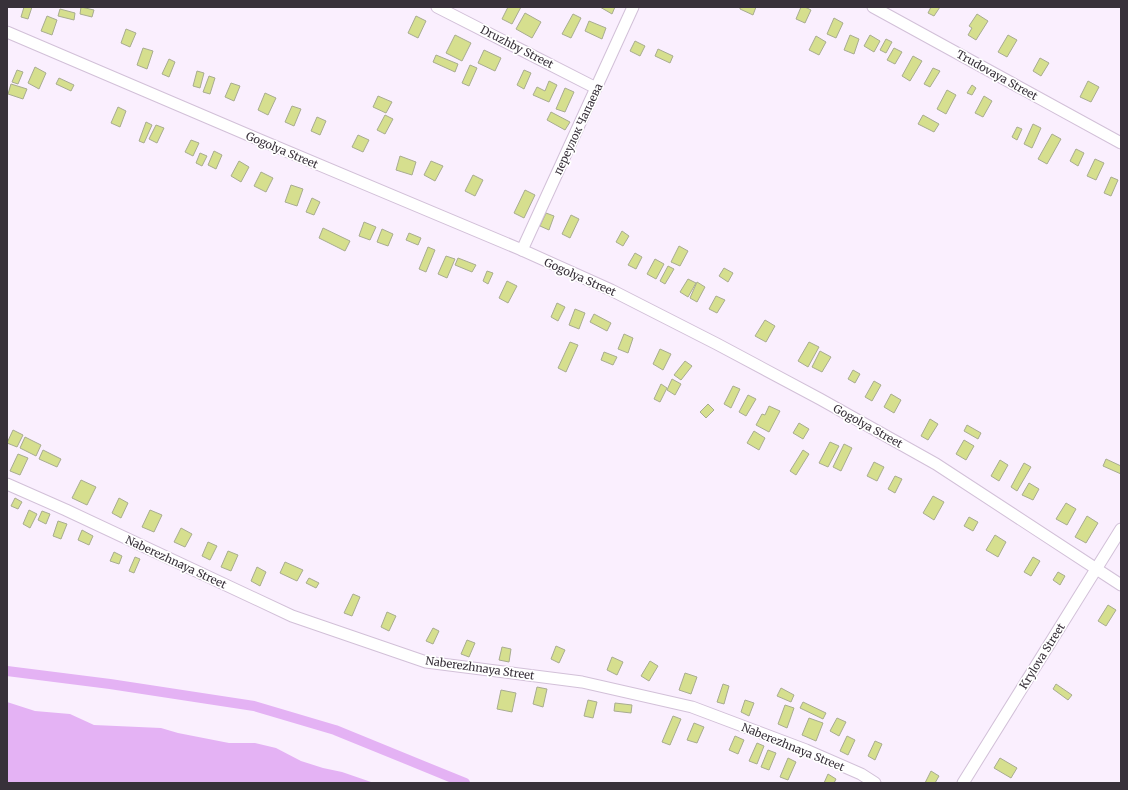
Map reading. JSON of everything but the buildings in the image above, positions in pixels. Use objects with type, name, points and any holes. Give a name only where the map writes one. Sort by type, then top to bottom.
[{"type":"street","name":"Druzhby Street","points":[[437,7],[596,88]]},
{"type":"street","name":"переулок Чапаева","points":[[522,250],[634,7]]},
{"type":"street","name":"Trudovaya Street","points":[[873,7],[1121,143]]},
{"type":"street","name":"Gogolya Street","points":[[7,32],[522,250],[618,293],[833,406],[936,464],[1121,585]]},
{"type":"street","name":"Naberezhnaya Street","points":[[7,484],[300,619],[426,662],[582,682],[692,707],[806,750],[860,774],[875,783]]},
{"type":"street","name":"Krylova Street","points":[[963,783],[1121,529]]},
{"type":"shaded area","points":[[7,702],[35,711],[70,714],[94,725],[161,728],[178,733],[229,743],[255,743],[276,748],[301,761],[342,772],[374,783],[7,783]]},
{"type":"waterway","points":[[7,671],[110,684],[254,706],[335,730],[465,783]]}]
